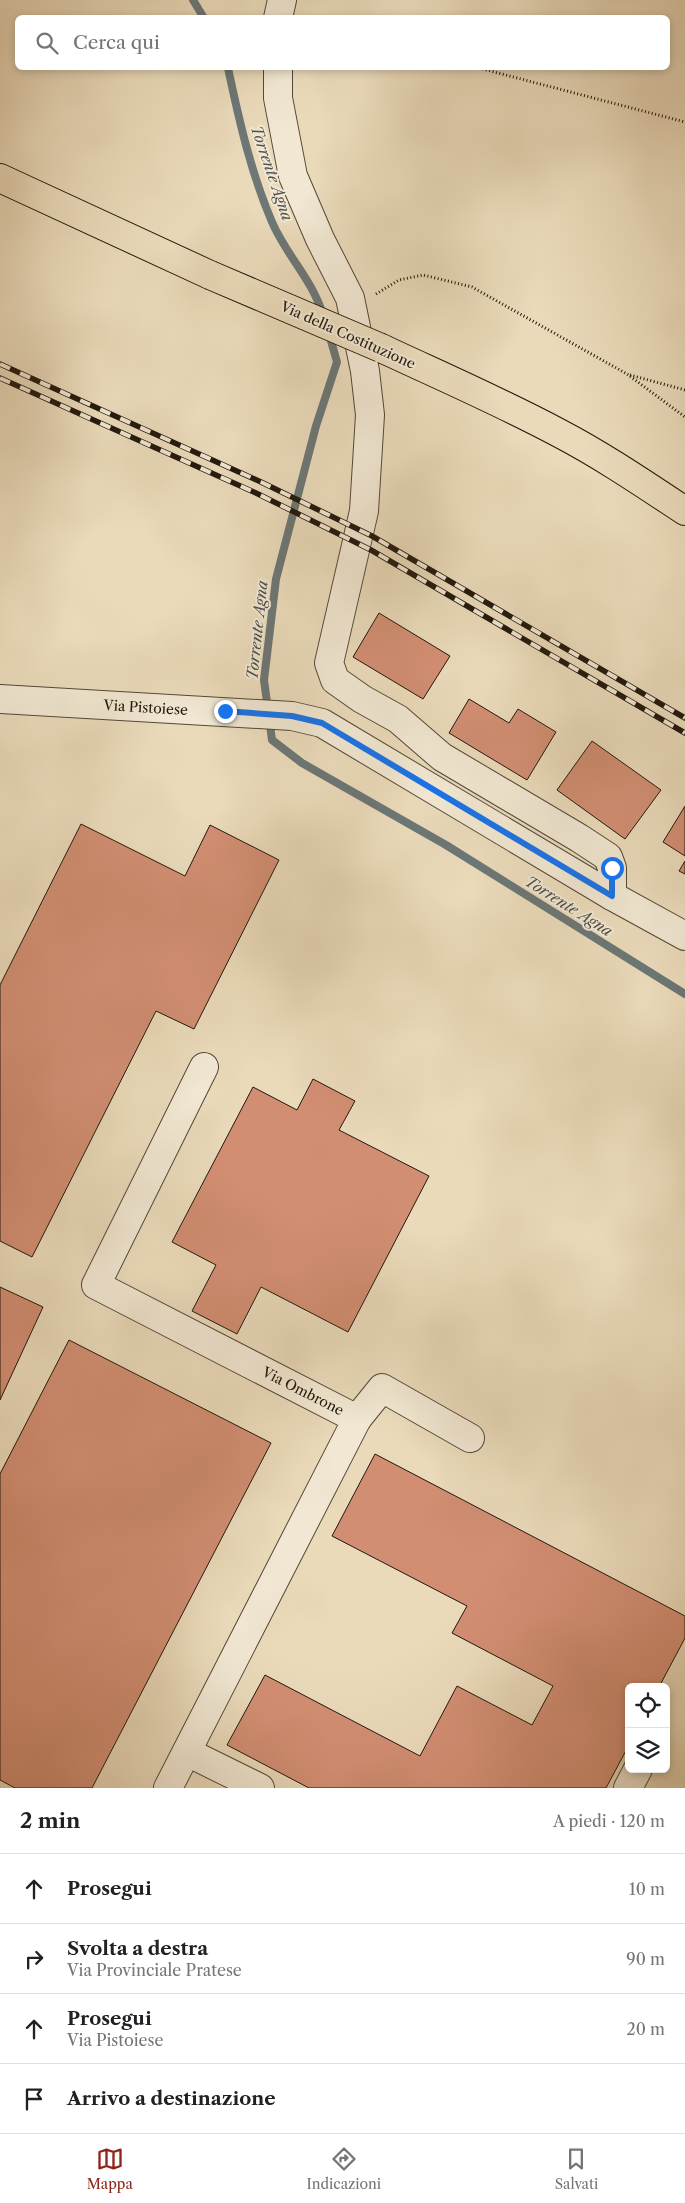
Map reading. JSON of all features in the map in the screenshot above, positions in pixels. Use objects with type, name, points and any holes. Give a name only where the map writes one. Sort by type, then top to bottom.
[{"type":"main road","name":"Via della Costituzione","points":[[0,178],[210,275],[381,348],[484,395],[560,433],[685,511]]},
{"type":"street","points":[[279,15],[282,0]]},
{"type":"street","points":[[278,70],[278,98],[293,176],[320,239],[350,298],[365,371],[370,415],[364,511],[329,663],[335,680],[362,699],[398,719],[442,756],[608,857],[612,868],[612,896]]},
{"type":"street","name":"Via Pistoiese","points":[[0,698],[292,716],[322,723],[612,896],[685,936]]},
{"type":"street","name":"Via Ombrone","points":[[168,1788],[357,1419],[96,1285],[204,1067]]},
{"type":"street","points":[[357,1419],[382,1388],[470,1438]]},
{"type":"street","points":[[187,1752],[260,1788]]},
{"type":"street","points":[[628,1788],[636,1773]]},
{"type":"path","points":[[487,70],[685,122]]},
{"type":"path","points":[[350,298],[375,294],[400,280],[423,275],[472,287],[627,374],[685,417]]},
{"type":"path","points":[[627,374],[685,390]]},
{"type":"building","points":[[379,613],[450,656],[423,699],[353,657]]},
{"type":"building","points":[[469,699],[509,723],[518,709],[556,732],[527,780],[449,733]]},
{"type":"building","points":[[592,741],[661,790],[625,839],[557,790]]},
{"type":"building","points":[[685,806],[685,856],[663,842]]},
{"type":"building","points":[[81,824],[185,876],[210,825],[279,860],[194,1029],[156,1011],[32,1257],[0,1241],[0,985]]},
{"type":"building","points":[[685,861],[685,874],[679,871]]},
{"type":"building","points":[[313,1079],[355,1101],[339,1130],[429,1176],[348,1332],[261,1287],[237,1334],[192,1311],[216,1265],[172,1242],[253,1087],[297,1110]]},
{"type":"building","points":[[0,1287],[43,1307],[0,1400]]},
{"type":"building","points":[[69,1340],[271,1443],[92,1788],[15,1788],[0,1780],[0,1474]]},
{"type":"building","points":[[375,1454],[685,1616],[685,1638],[661,1683],[625,1683],[625,1752],[606,1788],[309,1788],[227,1745],[265,1675],[420,1756],[457,1686],[532,1725],[553,1686],[452,1633],[467,1606],[332,1536]]},
{"type":"waterway","name":"Torrente Agna","points":[[193,0],[202,15]]},
{"type":"waterway","name":"Torrente Agna","points":[[228,70],[246,146],[272,222],[284,245],[306,278],[323,315]]},
{"type":"waterway","name":"Torrente Agna","points":[[329,334],[337,362],[316,426],[276,579],[264,680],[272,740],[302,763],[446,845],[685,994]]},
{"type":"railway","points":[[0,364],[261,482],[372,536],[685,718]]},
{"type":"railway","points":[[0,378],[256,493],[371,550],[685,733]]},
{"type":"route","points":[[225,711],[292,716],[322,723],[612,896],[612,868]]}]
